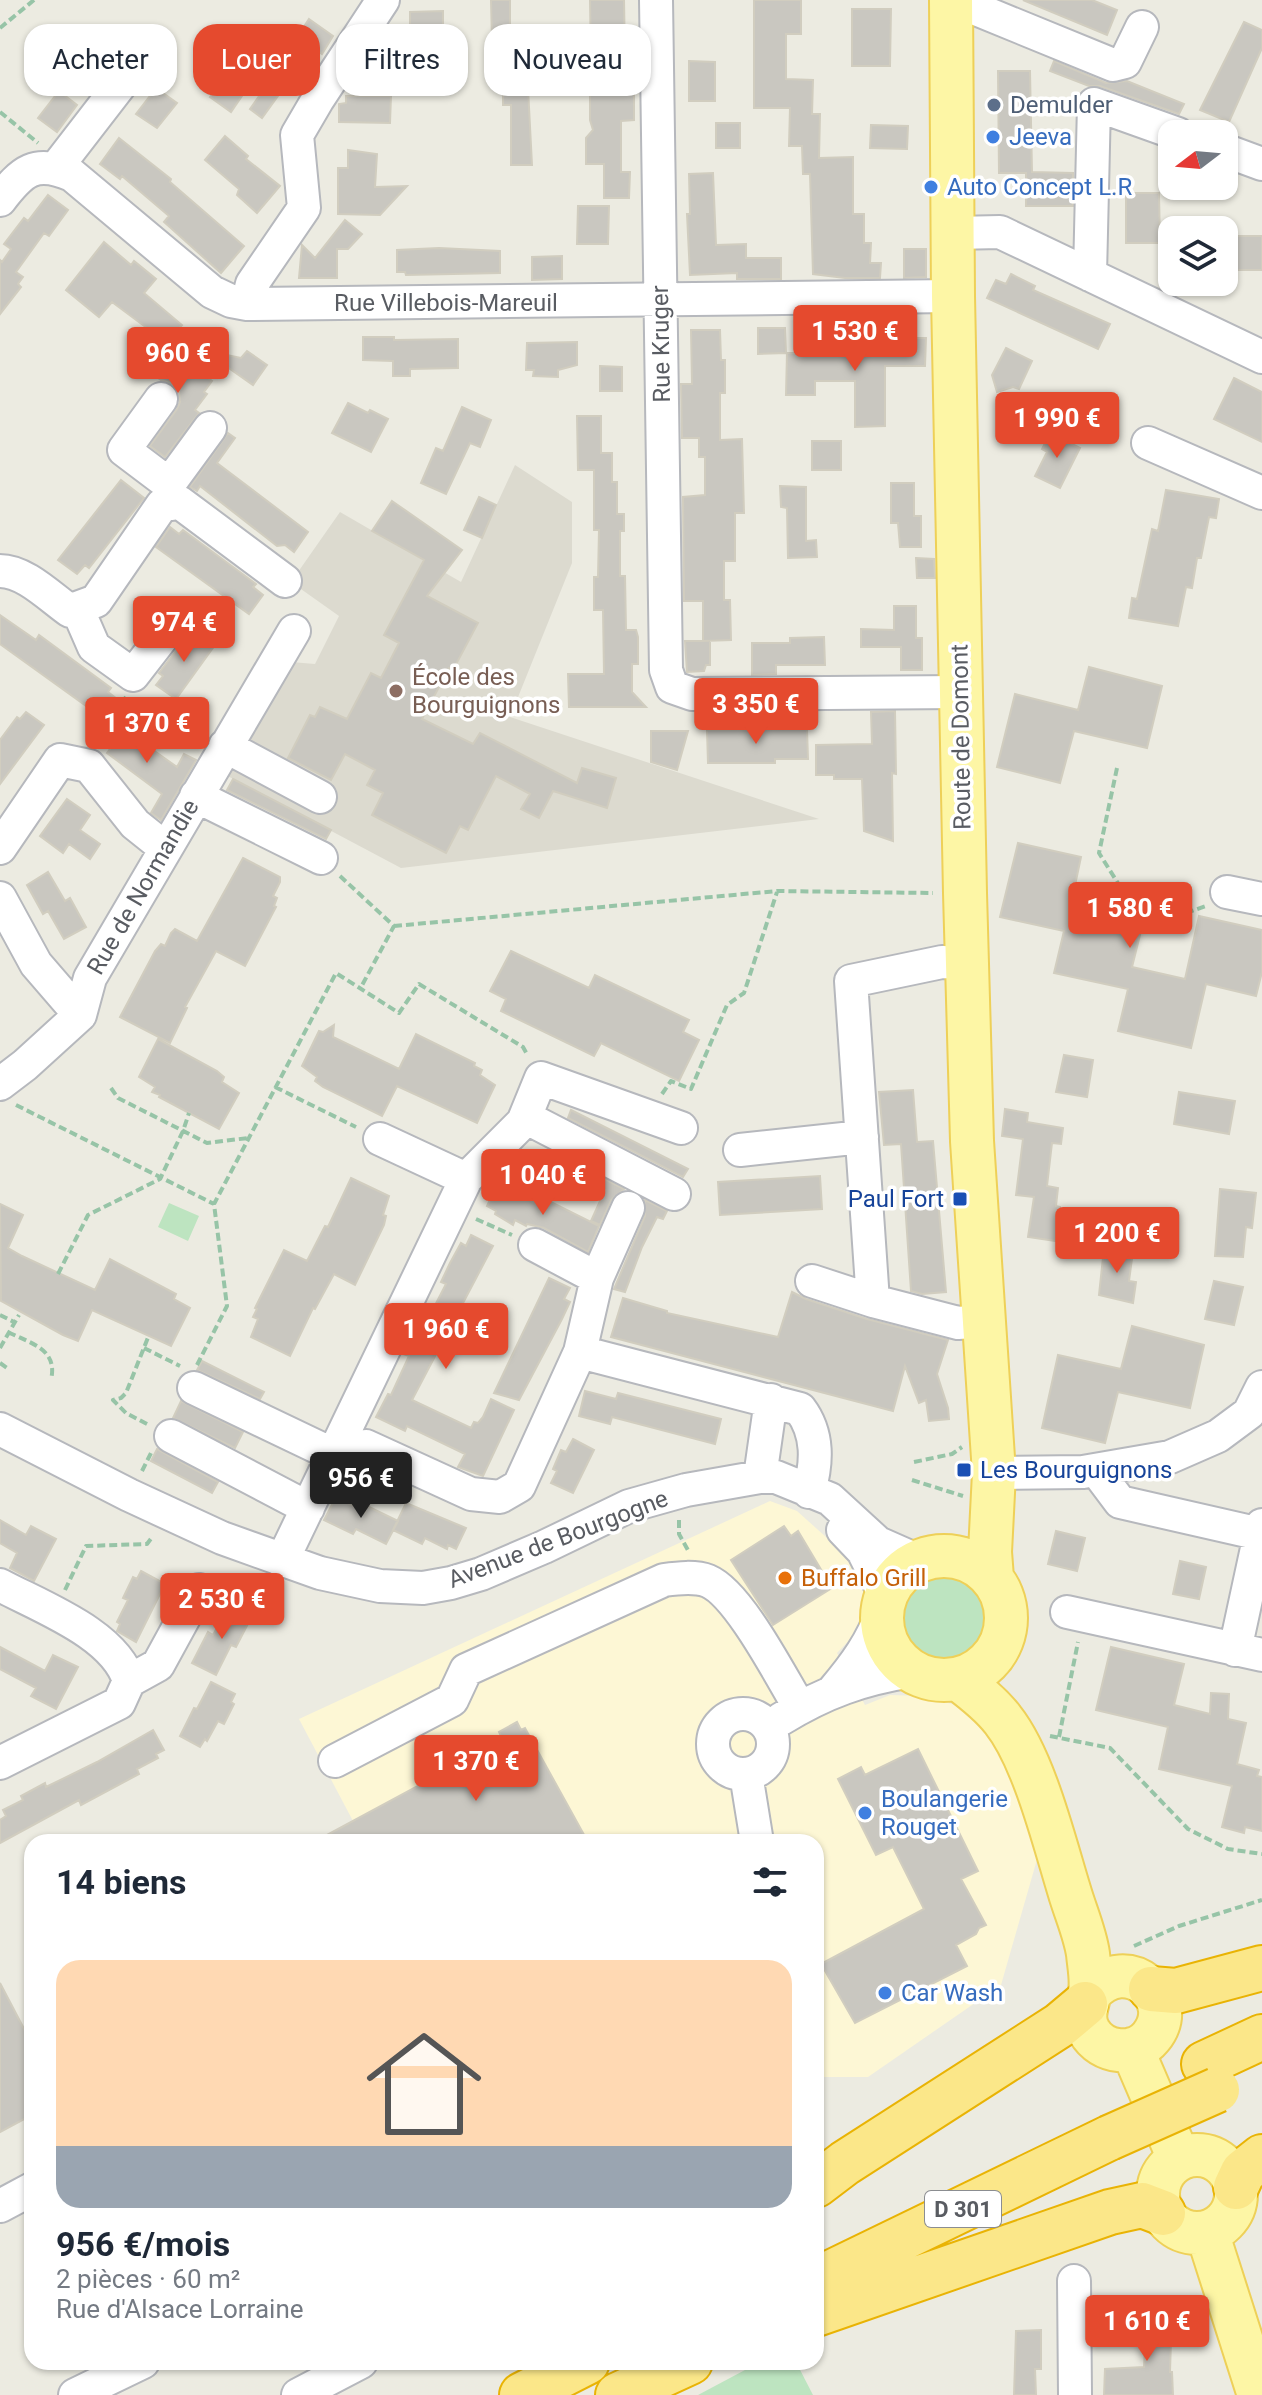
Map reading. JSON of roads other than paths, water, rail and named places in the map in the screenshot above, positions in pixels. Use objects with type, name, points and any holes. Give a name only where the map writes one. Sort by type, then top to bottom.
[{"type":"highway","points":[[1137,1975],[1176,1991],[1262,1968]]},
{"type":"highway","points":[[824,2179],[1060,2025],[1088,1998]]},
{"type":"highway","name":"D 301","points":[[824,2245],[1210,2077],[1262,2037]]},
{"type":"highway","name":"D 301","points":[[1210,2077],[1262,2069]]},
{"type":"highway","name":"D 301","points":[[824,2276],[1105,2124]]},
{"type":"highway","points":[[824,2311],[1110,2212],[1142,2205],[1163,2213]]},
{"type":"highway","points":[[485,2395],[530,2370]]},
{"type":"highway","points":[[522,2395],[571,2370]]},
{"type":"highway","points":[[582,2395],[633,2370]]},
{"type":"highway","points":[[618,2395],[673,2370]]},
{"type":"main road","name":"Route de Domont","points":[[953,0],[953,296],[960,692],[972,1141],[992,1423],[987,1488],[992,1578]]},
{"type":"main road","points":[[932,1559],[959,1541],[987,1488]]},
{"type":"main road","points":[[957,1557],[977,1565],[992,1578],[1003,1596],[1007,1624],[997,1651],[983,1667],[946,1681],[919,1675],[900,1663],[883,1630],[884,1603],[891,1584],[910,1566],[932,1559],[957,1557]]},
{"type":"main road","points":[[958,1679],[1003,1720],[1026,1759],[1087,1949],[1087,2026],[1100,2044],[1110,2049],[1132,2049],[1151,2037],[1157,2027],[1158,2004],[1101,1923],[1049,1762],[1047,1735],[1007,1691],[997,1651]]},
{"type":"main road","points":[[1088,1998],[1108,1978],[1137,1975]]},
{"type":"main road","points":[[1132,2049],[1179,2159]]},
{"type":"main road","points":[[1204,2155],[1227,2168],[1249,2172],[1228,2217],[1207,2232],[1194,2233],[1182,2229],[1163,2213],[1159,2201],[1162,2177],[1169,2166],[1179,2159],[1204,2155]]},
{"type":"main road","points":[[1207,2232],[1259,2395]]},
{"type":"street","points":[[247,304],[252,284],[304,208],[297,135],[383,0]]},
{"type":"street","name":"Rue Kruger","points":[[656,0],[666,670],[672,687],[692,694],[960,692]]},
{"type":"street","points":[[953,0],[1113,65],[1125,62],[1142,27]]},
{"type":"street","points":[[0,200],[19,175],[37,168],[56,168],[112,96]]},
{"type":"street","points":[[1090,275],[1094,104],[1158,127]]},
{"type":"street","points":[[1238,155],[1262,164]]},
{"type":"street","name":"Rue Villebois-Mareuil","points":[[56,168],[72,175],[212,292],[247,304],[953,296]]},
{"type":"street","points":[[954,233],[1000,232],[1262,357]]},
{"type":"street","points":[[161,399],[124,450],[179,502],[285,581]]},
{"type":"street","points":[[0,571],[8,571],[25,579],[70,611],[96,601],[170,494],[210,428]]},
{"type":"street","points":[[1148,443],[1262,493]]},
{"type":"street","points":[[77,608],[94,647],[133,675],[178,617]]},
{"type":"street","name":"Rue de Normandie","points":[[80,1015],[90,978],[294,631]]},
{"type":"street","points":[[225,746],[320,797]]},
{"type":"street","points":[[0,848],[60,760],[89,766],[135,824],[165,848]]},
{"type":"street","points":[[196,796],[321,858]]},
{"type":"street","points":[[1222,897],[1262,899]]},
{"type":"street","points":[[0,898],[36,964],[80,1015],[25,1065],[2,1092]]},
{"type":"street","points":[[873,1301],[851,981],[942,962],[967,963]]},
{"type":"street","points":[[282,1561],[466,1179],[525,1117],[541,1078],[681,1128]]},
{"type":"street","points":[[525,1117],[674,1194]]},
{"type":"street","points":[[740,1150],[862,1137]]},
{"type":"street","points":[[380,1139],[466,1179]]},
{"type":"street","points":[[366,1446],[471,1494],[500,1497],[519,1486],[580,1352],[597,1278],[628,1208]]},
{"type":"street","points":[[535,1245],[597,1278]]},
{"type":"street","points":[[812,1281],[958,1323],[984,1321]]},
{"type":"street","points":[[580,1352],[800,1409],[810,1423],[816,1468],[809,1492]]},
{"type":"street","points":[[189,1376],[334,1455]]},
{"type":"street","points":[[987,1488],[1170,1457],[1218,1436],[1249,1413],[1262,1387]]},
{"type":"street","points":[[760,1477],[771,1400]]},
{"type":"street","name":"Avenue de Bourgogne","points":[[0,1429],[129,1495],[282,1561],[380,1586],[423,1588],[451,1583],[481,1574],[552,1544],[629,1506],[686,1490],[760,1477],[776,1477],[830,1499],[878,1543],[932,1559]]},
{"type":"street","points":[[159,1435],[308,1508]]},
{"type":"street","points":[[1075,1614],[1249,1653],[1261,1530],[1120,1502],[1096,1470]]},
{"type":"street","name":"Avenue de Bourgogne","points":[[809,1492],[863,1551],[884,1603]]},
{"type":"street","points":[[335,1761],[452,1700],[466,1670],[664,1580],[684,1577],[708,1581],[733,1600],[800,1708]]},
{"type":"street","points":[[0,1585],[103,1641],[124,1666],[129,1681]]},
{"type":"street","points":[[0,1763],[119,1703],[129,1681],[158,1665],[199,1590]]},
{"type":"street","points":[[833,1691],[860,1660],[876,1629],[884,1603]]},
{"type":"street","points":[[768,1727],[833,1691],[872,1677],[912,1671]]},
{"type":"street","points":[[738,1714],[761,1720],[768,1727],[773,1742],[767,1762],[755,1772],[746,1774],[734,1773],[716,1758],[713,1740],[716,1730],[728,1718],[738,1714]]},
{"type":"street","points":[[746,1774],[756,1834]]},
{"type":"street","points":[[0,2206],[24,2193]]},
{"type":"street","points":[[1074,2281],[1075,2395]]},
{"type":"street","points":[[75,2395],[127,2370]]},
{"type":"street","points":[[298,2395],[346,2370]]},
{"type":"place","name":"Demulder","points":[[994,105]]},
{"type":"place","name":"Jeeva","points":[[993,137]]},
{"type":"place","name":"Auto Concept L.R","points":[[931,187]]},
{"type":"place","name":"École des Bourguignons","points":[[396,691]]},
{"type":"place","name":"Paul Fort","points":[[960,1199]]},
{"type":"place","name":"Les Bourguignons","points":[[964,1470]]},
{"type":"place","name":"Buffalo Grill","points":[[785,1578]]},
{"type":"place","name":"Boulangerie Rouget","points":[[865,1813]]},
{"type":"place","name":"Car Wash","points":[[885,1993]]}]
